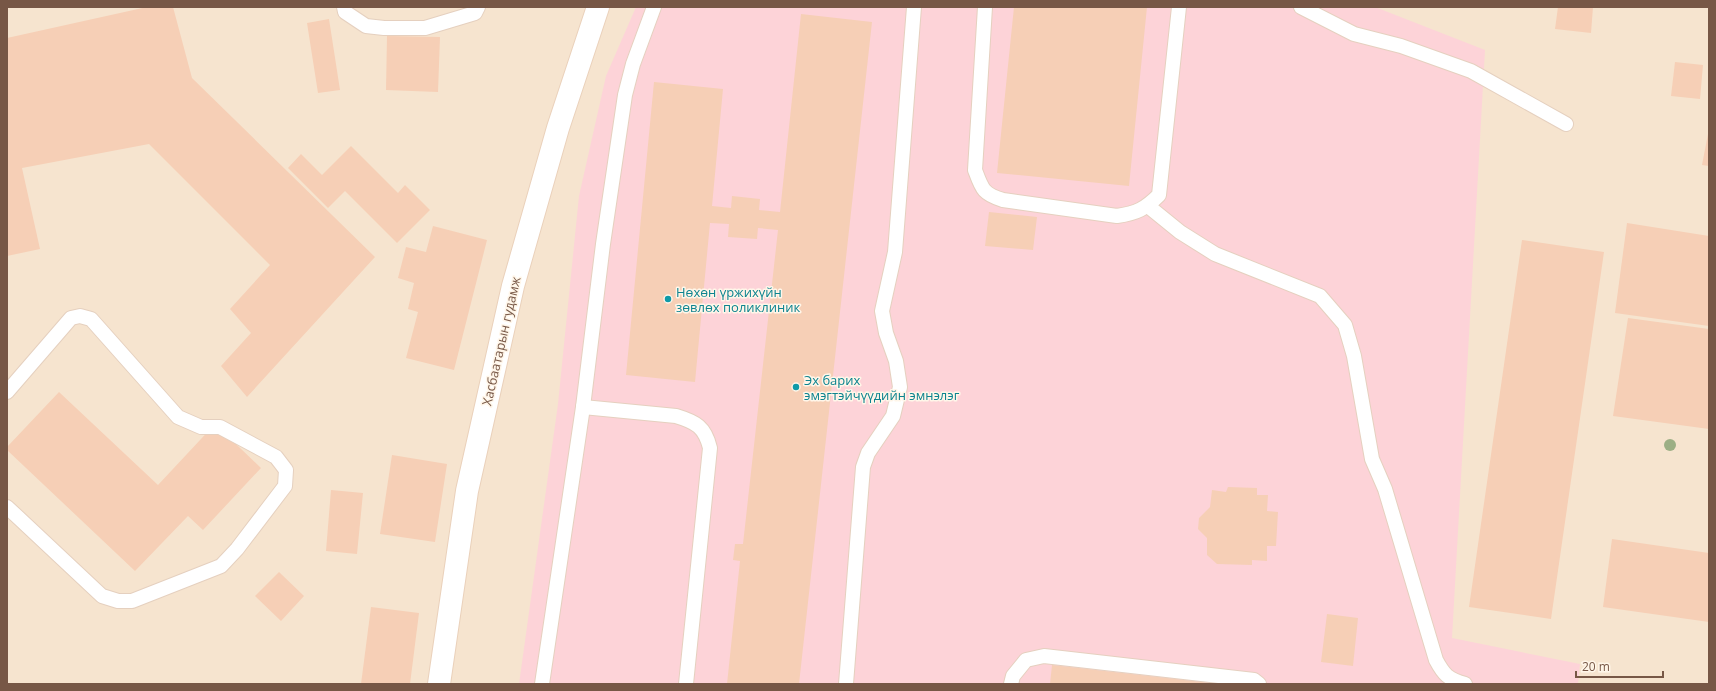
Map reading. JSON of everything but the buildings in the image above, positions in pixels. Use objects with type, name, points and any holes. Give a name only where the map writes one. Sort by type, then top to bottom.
[{"type":"street","name":"Хасбаатарын гудамж","points":[[439,684],[467,491],[512,286],[558,128],[598,7]]},
{"type":"lane","points":[[344,7],[345,12],[366,26],[384,28],[425,28],[475,13],[478,7]]},
{"type":"lane","points":[[542,684],[583,408],[603,244],[625,96],[633,64],[654,7]]},
{"type":"lane","points":[[846,684],[863,466],[868,453],[893,416],[900,387],[896,361],[886,333],[882,311],[895,252],[914,7]]},
{"type":"lane","points":[[985,7],[975,170],[981,186],[990,196],[1003,200],[1117,216],[1135,213],[1148,206],[1160,195],[1179,7]]},
{"type":"lane","points":[[1300,7],[1354,34],[1400,46],[1471,71],[1566,124]]},
{"type":"lane","points":[[1148,206],[1180,232],[1215,254],[1320,296],[1345,325],[1354,356],[1372,459],[1384,489],[1436,660],[1442,672],[1453,680],[1465,684]]},
{"type":"lane","points":[[7,507],[102,596],[118,601],[132,601],[222,566],[233,554],[284,486],[286,470],[276,457],[220,427],[201,427],[178,417],[91,319],[80,316],[71,318],[9,386]]},
{"type":"lane","points":[[583,408],[676,416],[690,420],[700,427],[707,436],[710,448],[686,684]]},
{"type":"lane","points":[[1011,684],[1013,676],[1026,660],[1044,656],[1254,680],[1259,684]]},
{"type":"shaded area","points":[[7,7],[1709,7],[1709,684],[7,684]]},
{"type":"shaded area","points":[[636,7],[1375,7],[1485,50],[1452,638],[1580,664],[1578,684],[519,684],[558,404],[579,196],[606,76]]},
{"type":"place","name":"Нөхөн үржихүйн зөвлөх поликлиник","points":[[668,299]]},
{"type":"place","name":"Эх барих эмэгтэйчүүдийн эмнэлэг","points":[[796,387]]}]
